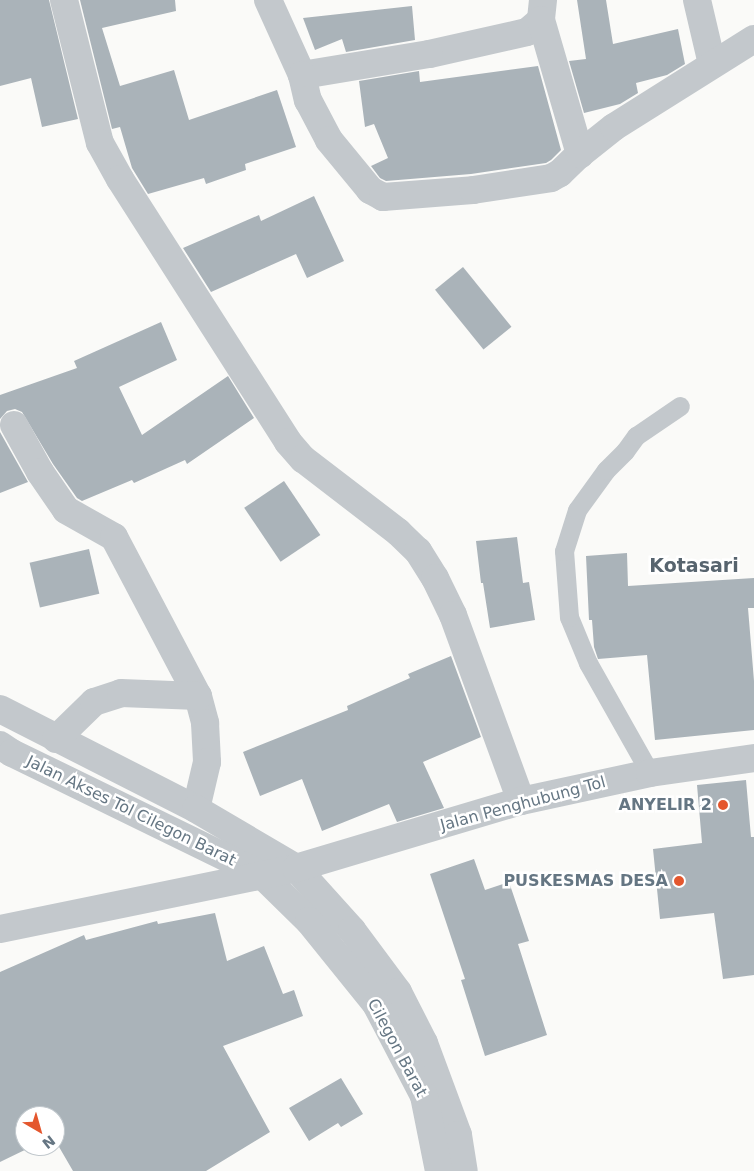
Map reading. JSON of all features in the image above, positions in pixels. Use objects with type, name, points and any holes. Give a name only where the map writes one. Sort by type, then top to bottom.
[{"type":"street","points":[[64,0],[100,143],[120,179],[236,364],[288,442],[303,459],[398,532],[418,550],[435,578],[453,615],[521,801]]},
{"type":"street","points":[[268,0],[302,75],[308,100],[329,140],[370,190],[383,198],[473,190],[551,178],[560,173],[614,127],[754,39]]},
{"type":"street","points":[[697,0],[712,64]]},
{"type":"street","points":[[302,75],[429,54],[527,32],[542,10]]},
{"type":"street","points":[[542,10],[580,154]]},
{"type":"street","points":[[14,425],[40,472],[66,510],[114,537],[198,696],[205,723],[207,762],[196,810]]},
{"type":"street","points":[[56,739],[94,702],[120,693],[198,696]]},
{"type":"street","points":[[0,708],[56,739],[196,810],[296,868],[352,930],[398,992],[424,1043],[458,1135],[464,1171]]},
{"type":"street","name":"Jalan Akses Tol Cilegon Barat","points":[[0,745],[12,753],[262,875]]},
{"type":"street","name":"Jalan Penghubung Tol","points":[[0,929],[296,868],[521,801],[650,772],[754,758]]},
{"type":"street","name":"Cilegon Barat","points":[[262,875],[309,921],[376,1004],[424,1096],[439,1171]]},
{"type":"lane","points":[[650,772],[588,663],[569,617],[564,551],[578,510],[606,470],[625,451],[636,436],[680,406]]},
{"type":"building","points":[[0,0],[49,0],[78,119],[42,127],[31,78],[0,86]]},
{"type":"building","points":[[80,0],[175,0],[176,11],[102,28],[120,86],[174,70],[189,120],[277,90],[296,147],[245,164],[246,170],[206,184],[204,178],[148,194],[132,168],[120,127],[112,129]]},
{"type":"building","points":[[577,0],[606,0],[613,44],[678,29],[685,64],[667,75],[636,83],[638,93],[620,104],[584,113],[569,61],[586,59]]},
{"type":"building","points":[[412,6],[415,40],[346,52],[342,39],[315,50],[303,18]]},
{"type":"building","points":[[538,66],[561,150],[546,163],[471,174],[386,181],[380,178],[371,166],[388,158],[374,124],[365,127],[359,81],[419,71],[420,82]]},
{"type":"building","points":[[314,196],[344,261],[307,278],[296,254],[211,292],[183,248],[259,215],[261,221]]},
{"type":"building","points":[[463,267],[511,327],[483,349],[435,290]]},
{"type":"building","points":[[161,322],[177,360],[119,387],[142,435],[228,376],[254,418],[187,464],[185,460],[134,483],[132,480],[82,501],[77,498],[53,464],[22,412],[15,409],[7,411],[0,419],[0,395],[77,368],[74,361]]},
{"type":"building","points":[[0,432],[28,482],[0,493]]},
{"type":"building","points":[[284,481],[320,535],[281,562],[244,508]]},
{"type":"building","points":[[517,537],[523,583],[529,582],[535,620],[490,628],[483,583],[481,583],[476,541]]},
{"type":"building","points":[[89,549],[99,594],[40,608],[30,563]]},
{"type":"building","points":[[627,553],[628,586],[754,578],[754,608],[748,608],[754,681],[754,730],[655,740],[647,655],[598,659],[594,647],[592,620],[589,620],[586,556]]},
{"type":"building","points":[[451,656],[481,737],[423,762],[444,808],[397,822],[389,804],[322,831],[302,779],[260,796],[243,752],[348,710],[347,706],[410,678],[408,674]]},
{"type":"building","points":[[746,780],[751,837],[754,837],[754,975],[723,979],[714,913],[660,919],[653,849],[702,843],[697,785]]},
{"type":"building","points":[[474,859],[485,890],[509,882],[529,941],[518,944],[547,1035],[485,1056],[461,980],[465,979],[430,874]]},
{"type":"building","points":[[215,913],[227,961],[264,946],[283,994],[294,990],[303,1016],[223,1046],[270,1132],[206,1171],[73,1171],[64,1156],[65,1106],[15,1106],[15,1155],[0,1162],[0,972],[84,935],[86,940],[157,921],[158,924]]},
{"type":"building","points":[[341,1078],[363,1114],[341,1127],[338,1123],[309,1141],[289,1108]]},
{"type":"place","name":"ANYELIR 2","points":[[723,805]]},
{"type":"place","name":"PUSKESMAS DESA","points":[[679,881]]},
{"type":"district","name":"Kotasari","points":[[694,566]]}]
